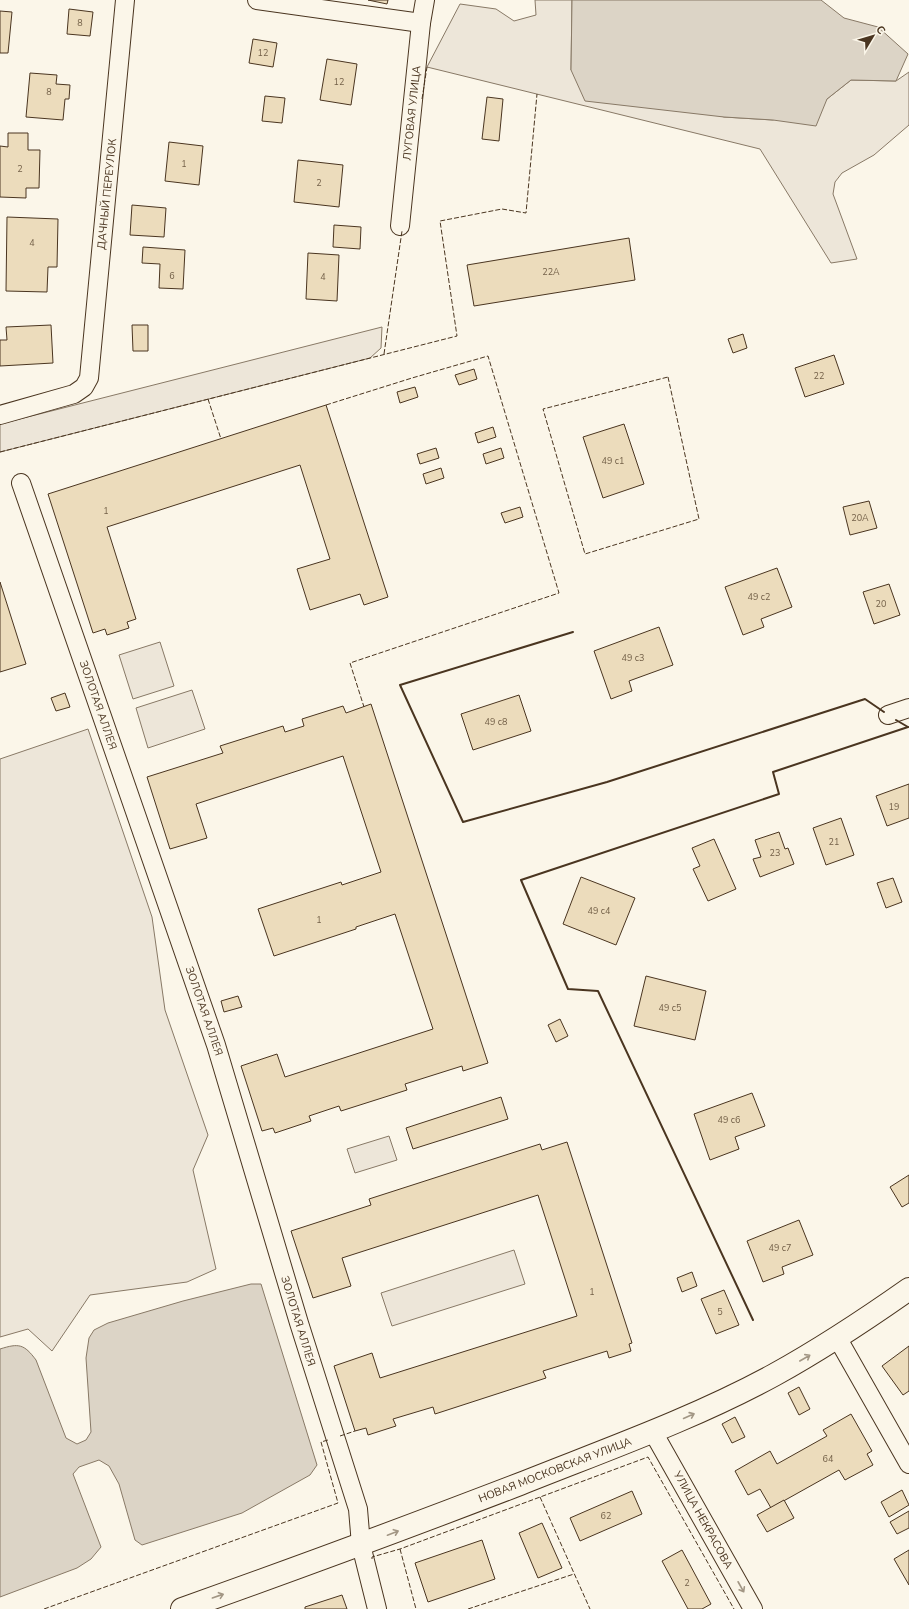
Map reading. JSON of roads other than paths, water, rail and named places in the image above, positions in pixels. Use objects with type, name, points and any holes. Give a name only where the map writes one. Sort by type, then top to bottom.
[{"type":"street","name":"ДАЧНЫЙ ПЕРЕУЛОК","points":[[0,415],[74,394],[84,387],[89,378],[126,0]]},
{"type":"street","points":[[258,0],[421,23]]},
{"type":"street","name":"ЛУГОВАЯ УЛИЦА","points":[[400,226],[421,23],[425,0]]},
{"type":"street","name":"ЗОЛОТАЯ АЛЛЕЯ","points":[[21,483],[216,1045],[298,1323],[358,1510],[361,1545],[377,1609]]},
{"type":"street","points":[[888,715],[909,708]]},
{"type":"street","name":"НОВАЯ МОСКОВСКАЯ УЛИЦА","points":[[182,1609],[361,1545],[653,1432],[710,1407],[773,1376],[838,1339],[909,1289]]},
{"type":"street","points":[[838,1339],[909,1464]]},
{"type":"street","name":"УЛИЦА НЕКРАСОВА","points":[[653,1432],[753,1609]]}]
